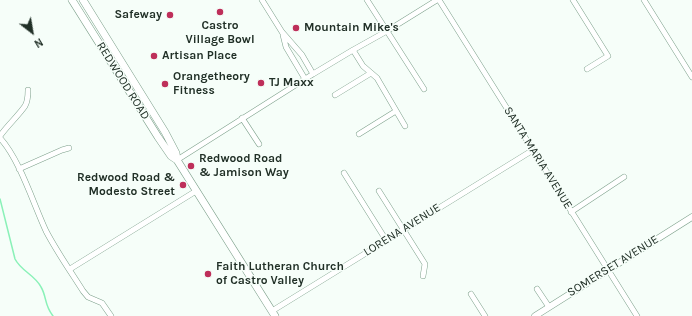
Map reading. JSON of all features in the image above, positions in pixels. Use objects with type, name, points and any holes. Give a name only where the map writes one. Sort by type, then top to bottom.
[{"type":"main road","name":"REDWOOD ROAD","points":[[72,0],[158,138],[171,156],[177,160]]},
{"type":"main road","name":"REDWOOD ROAD","points":[[83,0],[165,132],[176,153],[177,160],[273,314]]},
{"type":"street","points":[[262,0],[282,32],[302,55],[313,74]]},
{"type":"street","points":[[368,0],[424,89]]},
{"type":"street","points":[[177,160],[313,74],[438,0]]},
{"type":"street","name":"SANTA MARIA AVENUE","points":[[438,0],[637,316]]},
{"type":"street","points":[[573,0],[608,56],[587,69]]},
{"type":"street","points":[[644,0],[692,77]]},
{"type":"street","points":[[282,32],[286,47],[305,79]]},
{"type":"street","points":[[353,50],[363,66],[377,78],[405,126]]},
{"type":"street","points":[[335,95],[371,73]]},
{"type":"street","points":[[28,90],[28,97],[25,105],[0,137],[9,149],[19,169],[47,233],[83,292],[88,297],[102,303],[111,316]]},
{"type":"street","points":[[359,134],[396,111]]},
{"type":"street","points":[[242,118],[259,144]]},
{"type":"street","points":[[19,169],[69,148]]},
{"type":"street","name":"LORENA AVENUE","points":[[273,314],[403,229],[533,150]]},
{"type":"street","points":[[344,173],[386,240]]},
{"type":"street","points":[[572,212],[624,177]]},
{"type":"street","points":[[70,269],[196,191]]},
{"type":"street","points":[[379,191],[425,264],[423,276]]},
{"type":"street","name":"SOMERSET AVENUE","points":[[535,316],[692,217]]},
{"type":"street","points":[[537,288],[549,307]]},
{"type":"street","points":[[472,294],[485,316]]},
{"type":"waterway","points":[[0,199],[15,259],[21,267],[38,283],[43,291],[48,308],[53,316]]},
{"type":"place","name":"Castro Village Bowl","points":[[220,12]]},
{"type":"place","name":"Safeway","points":[[170,15]]},
{"type":"place","name":"Mountain Mike's","points":[[296,28]]},
{"type":"place","name":"Artisan Place","points":[[154,56]]},
{"type":"place","name":"TJ Maxx","points":[[261,83]]},
{"type":"place","name":"Orangetheory Fitness","points":[[165,84]]},
{"type":"place","name":"Redwood Road & Jamison Way","points":[[191,166]]},
{"type":"place","name":"Redwood Road & Modesto Street","points":[[183,185]]},
{"type":"place","name":"Faith Lutheran Church of Castro Valley","points":[[208,274]]}]
